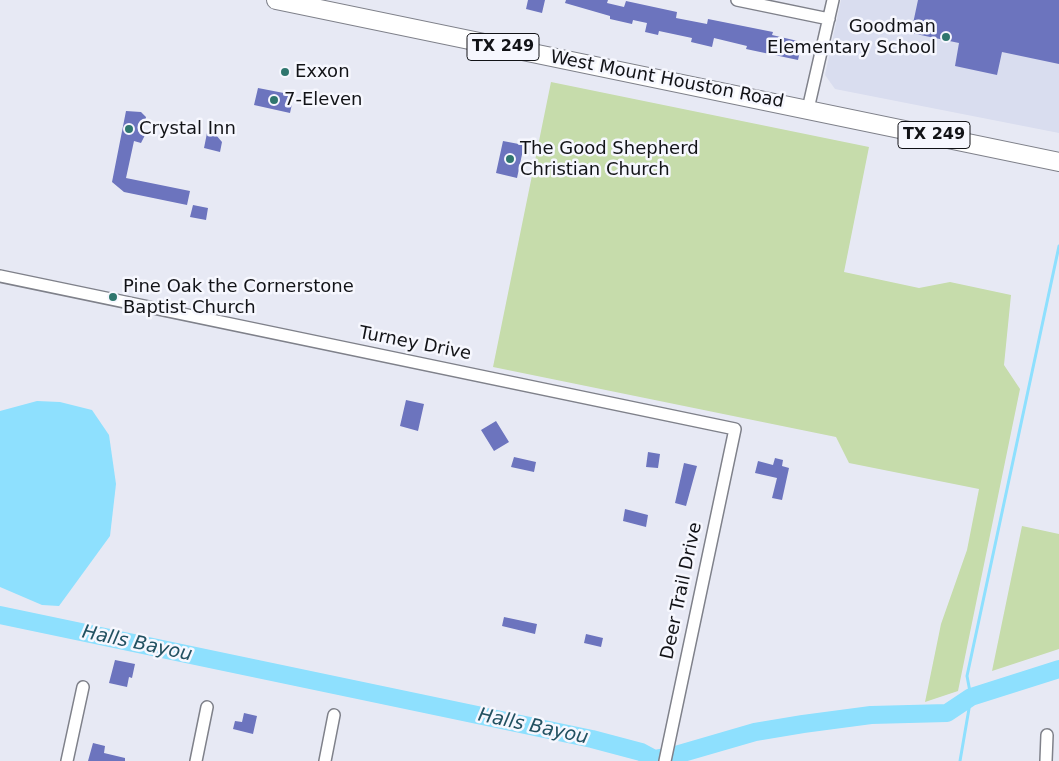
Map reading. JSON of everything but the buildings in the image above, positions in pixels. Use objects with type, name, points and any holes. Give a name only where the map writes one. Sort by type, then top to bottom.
[{"type":"main road","name":"West Mount Houston Road","points":[[278,0],[1059,162]]},
{"type":"street","points":[[737,0],[829,19]]},
{"type":"street","points":[[808,109],[833,0]]},
{"type":"street","name":"Turney Drive","points":[[0,276],[735,429]]},
{"type":"street","name":"Deer Trail Drive","points":[[665,761],[735,429]]},
{"type":"street","points":[[67,761],[83,687]]},
{"type":"street","points":[[196,761],[207,707]]},
{"type":"street","points":[[325,761],[334,715]]},
{"type":"street","points":[[1046,761],[1048,753],[1047,735]]},
{"type":"shaded area","name":"Goodman Elementary School","points":[[841,0],[1059,0],[1059,133],[835,89],[825,75]]},
{"type":"green space","points":[[551,82],[869,147],[844,272],[919,288],[950,282],[1011,295],[1004,365],[1020,389],[958,691],[925,702],[941,624],[967,550],[979,489],[849,463],[836,437],[493,367]]},
{"type":"green space","points":[[1022,526],[1059,534],[1059,649],[992,671]]},
{"type":"water","points":[[37,401],[60,402],[92,410],[109,435],[116,484],[110,536],[59,606],[42,605],[0,587],[0,411]]},
{"type":"waterway","points":[[960,761],[971,697],[967,676],[1059,246]]},
{"type":"waterway","name":"Halls Bayou","points":[[0,615],[592,739],[641,752],[654,759],[676,755],[755,732],[803,724],[871,715],[947,713],[971,697],[1059,669]]},
{"type":"place","name":"Goodman Elementary School","points":[[946,37]]},
{"type":"place","name":"Exxon","points":[[285,72]]},
{"type":"place","name":"7-Eleven","points":[[274,100]]},
{"type":"place","name":"Crystal Inn","points":[[129,129]]},
{"type":"place","name":"The Good Shepherd Christian Church","points":[[510,159]]},
{"type":"place","name":"Pine Oak the Cornerstone Baptist Church","points":[[113,297]]}]
